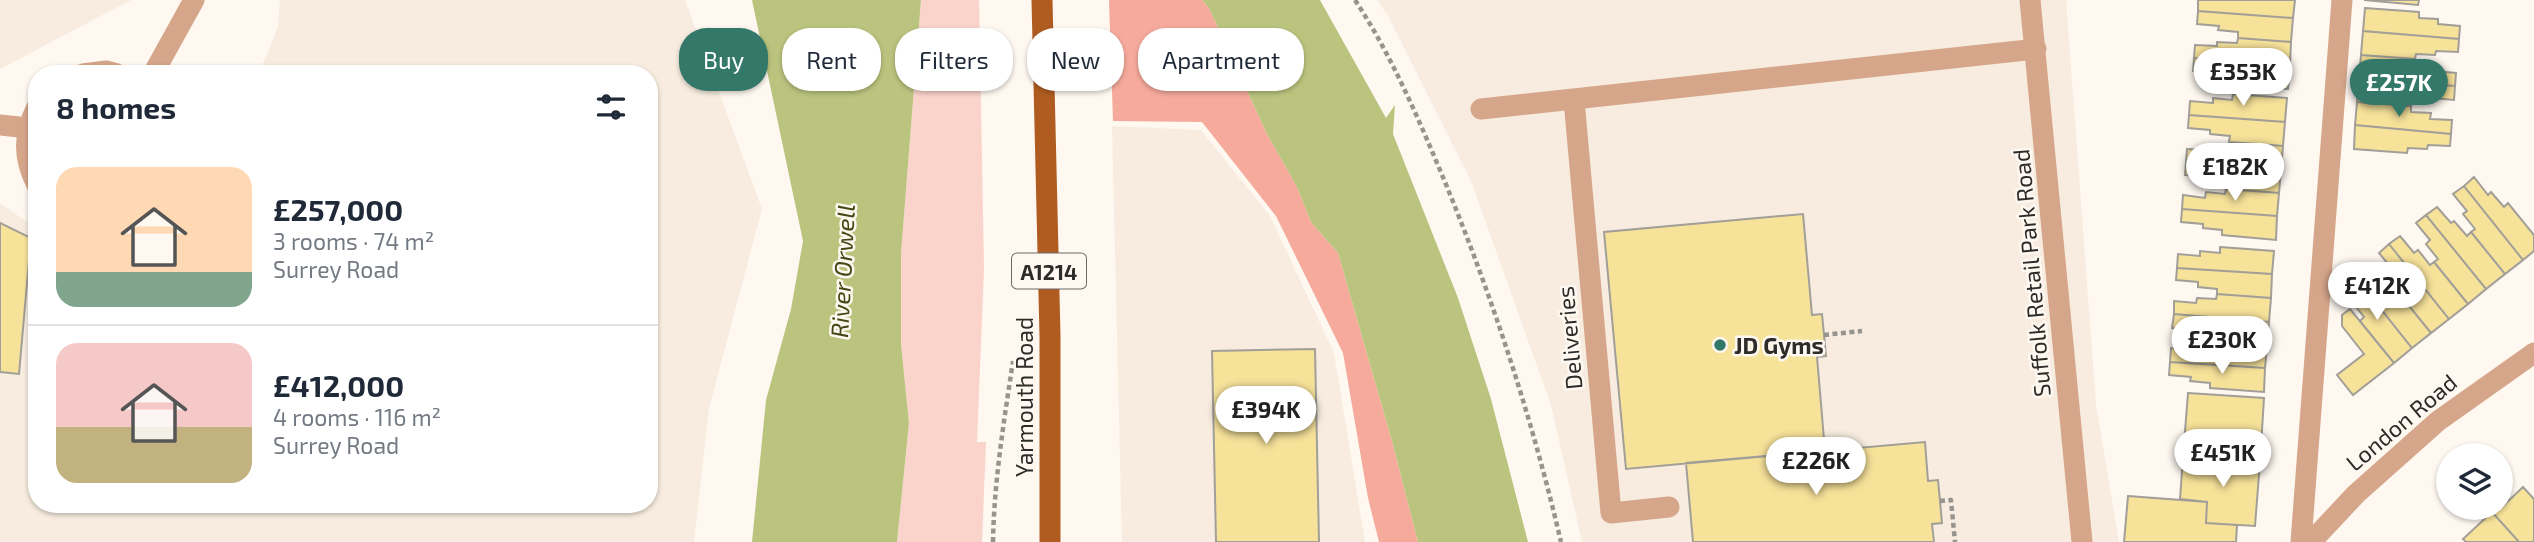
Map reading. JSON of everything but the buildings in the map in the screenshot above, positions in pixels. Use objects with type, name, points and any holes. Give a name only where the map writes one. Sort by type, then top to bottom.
[{"type":"main road","name":"Yarmouth Road","points":[[1042,0],[1050,322],[1050,542]]},
{"type":"street","points":[[158,65],[194,0]]},
{"type":"street","name":"Suffolk Retail Park Road","points":[[2030,0],[2082,542]]},
{"type":"street","points":[[2301,542],[2342,0]]},
{"type":"street","points":[[1481,110],[2036,48]]},
{"type":"street","name":"Deliveries","points":[[1574,100],[1611,513],[1669,507]]},
{"type":"street","points":[[0,125],[27,128],[25,149],[28,165]]},
{"type":"street","name":"London Road","points":[[2311,542],[2356,494],[2438,421],[2534,353]]},
{"type":"path","points":[[1355,0],[1413,108],[1473,250],[1512,359],[1545,474],[1561,542]]},
{"type":"path","points":[[1824,335],[1862,331]]},
{"type":"path","points":[[993,542],[993,514],[1002,435],[1015,351]]},
{"type":"path","points":[[1940,501],[1951,500],[1955,542]]},
{"type":"shaded area","points":[[0,0],[131,0],[0,69]]},
{"type":"shaded area","points":[[280,0],[685,0],[695,28],[679,28],[679,91],[719,91],[762,209],[709,408],[694,542],[0,542],[0,203],[28,223],[28,513],[658,513],[658,65],[262,65],[278,27]]},
{"type":"shaded area","points":[[921,0],[979,0],[980,28],[919,28]]},
{"type":"shaded area","points":[[1109,0],[1202,0],[1209,8],[1218,28],[1138,28],[1138,91],[1247,91],[1267,134],[1297,187],[1311,222],[1338,253],[1418,542],[1379,542],[1368,498],[1343,353],[1276,216],[1202,122],[1113,121],[1112,91],[1124,91],[1124,28],[1110,28]]},
{"type":"shaded area","points":[[1377,0],[2066,0],[2096,405],[2119,542],[1582,542],[1551,405],[1471,181],[1388,16]]},
{"type":"shaded area","points":[[914,91],[981,91],[984,268],[977,442],[986,442],[982,542],[897,542],[909,423],[901,344],[901,253]]},
{"type":"shaded area","points":[[1112,126],[1201,130],[1270,216],[1334,353],[1365,542],[1122,542]]},
{"type":"water","name":"River Orwell","points":[[752,0],[921,0],[919,28],[895,28],[895,91],[914,91],[901,253],[901,344],[909,423],[897,542],[752,542],[766,400],[791,309],[803,241],[768,76],[768,28],[758,28]]},
{"type":"water","points":[[1202,0],[1320,0],[1386,118],[1395,105],[1393,134],[1458,298],[1491,399],[1528,542],[1418,542],[1338,253],[1311,222],[1297,187],[1267,134],[1247,91],[1304,91],[1304,28],[1218,28]]},
{"type":"place","name":"JD Gyms","points":[[1720,345]]}]
